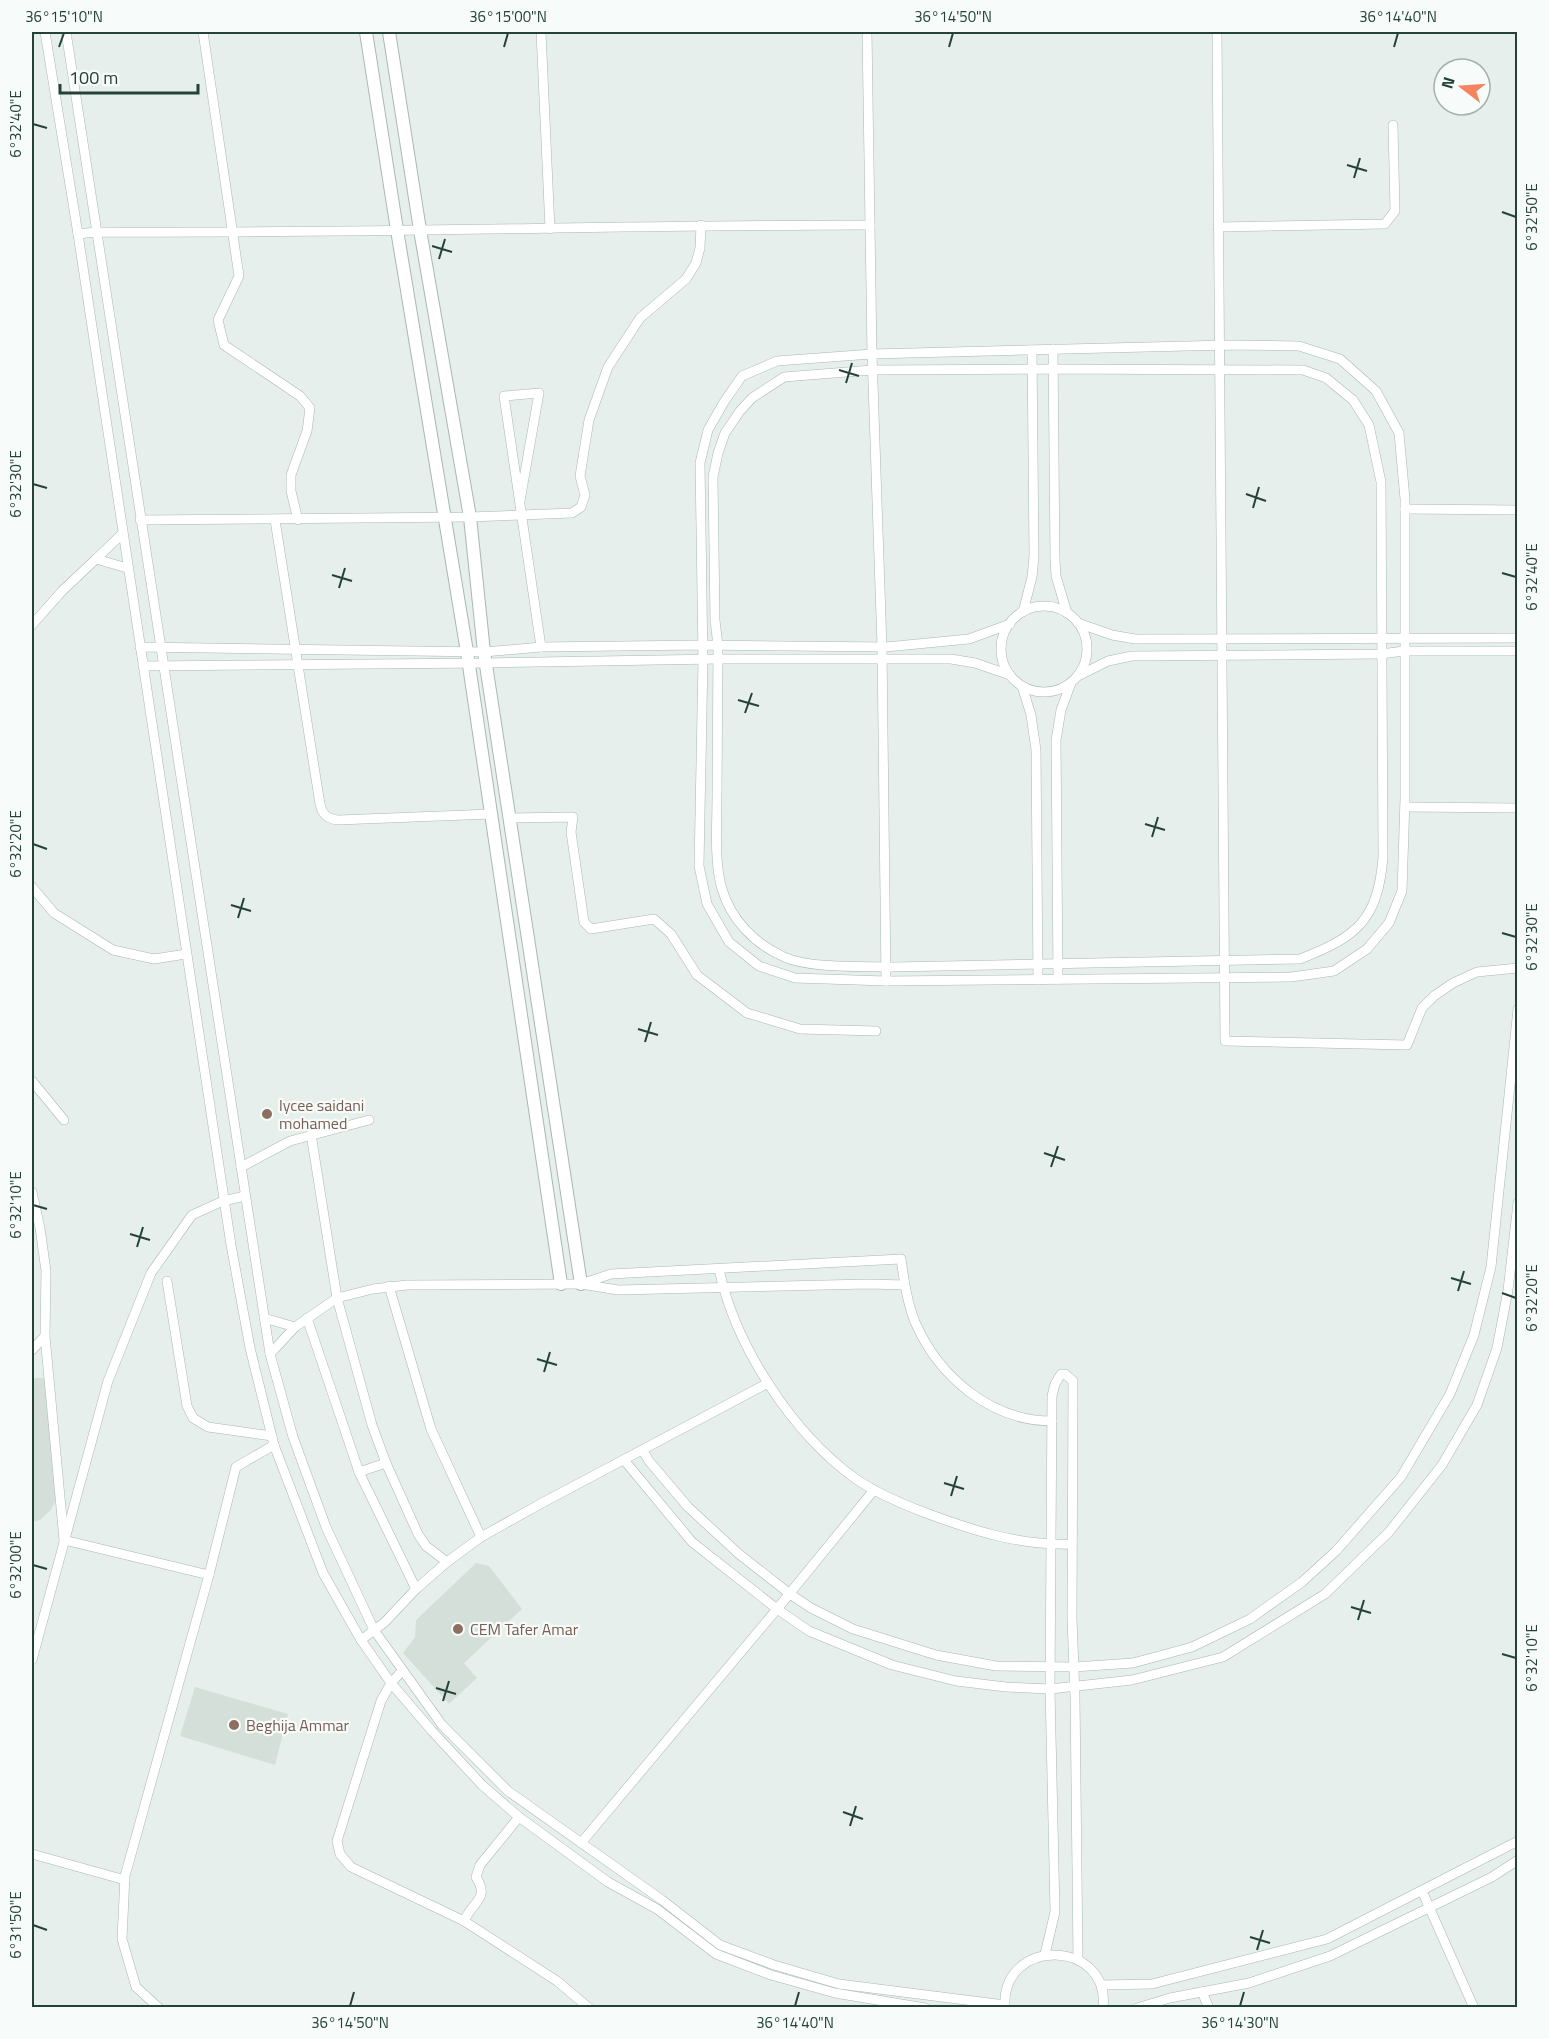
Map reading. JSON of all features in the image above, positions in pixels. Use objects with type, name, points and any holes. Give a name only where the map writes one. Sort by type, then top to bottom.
[{"type":"street","points":[[45,32],[78,234],[223,1201],[250,1348],[273,1440],[323,1573],[361,1640],[390,1683],[482,1785],[519,1817],[608,1882],[657,1909],[716,1954],[771,1975],[835,1993],[926,2007]]},
{"type":"street","points":[[66,32],[270,1354],[293,1437],[326,1527],[374,1630],[442,1725],[486,1770],[525,1805],[720,1945],[774,1965],[839,1984],[1005,2006],[1007,1988],[1016,1972],[1029,1961],[1045,1954],[1062,1954],[1078,1960],[1092,1970],[1101,1985],[1103,2007]]},
{"type":"street","points":[[203,32],[239,276],[218,320],[224,345],[300,396],[310,408],[307,431],[291,475],[291,491],[298,520]]},
{"type":"street","points":[[366,32],[468,657],[561,1284]]},
{"type":"street","points":[[389,32],[420,230],[470,518],[485,657],[581,1284]]},
{"type":"street","points":[[541,32],[550,229]]},
{"type":"street","points":[[867,32],[872,370],[882,647],[886,981]]},
{"type":"street","points":[[1217,32],[1225,1041],[1407,1045],[1422,1008],[1443,989],[1477,972],[1518,968]]},
{"type":"street","points":[[1218,226],[1385,224],[1395,211],[1393,125]]},
{"type":"street","points":[[78,234],[96,232],[234,233],[550,229],[701,225],[870,225]]},
{"type":"street","points":[[140,520],[470,518],[572,513],[581,507],[585,495],[580,476],[589,420],[608,367],[640,318],[686,279],[696,263],[700,248],[701,225]]},
{"type":"street","points":[[1299,346],[1340,359],[1376,391],[1399,433],[1405,509],[1405,807],[1402,891],[1389,923],[1367,949],[1334,970],[1291,976],[1058,980],[886,981],[795,978],[759,966],[729,942],[707,904],[699,866],[703,659],[700,463],[708,430],[724,402],[742,376],[777,361],[872,354],[1032,350],[1299,346]]},
{"type":"street","points":[[1053,349],[1054,560],[1056,576],[1067,613]]},
{"type":"street","points":[[1023,612],[1032,577],[1034,556],[1032,350]]},
{"type":"street","points":[[872,370],[1053,370],[1304,370],[1326,378],[1353,400],[1369,425],[1381,482],[1383,857],[1381,883],[1374,906],[1357,928],[1331,947],[1299,959],[886,966],[810,963],[786,958],[758,943],[735,917],[721,888],[717,844],[718,646],[715,620],[714,477],[718,453],[725,433],[752,398],[784,377],[872,370]]},
{"type":"street","points":[[520,501],[539,393],[504,396],[541,647]]},
{"type":"street","points":[[1405,509],[1518,510]]},
{"type":"street","points":[[275,520],[294,649],[323,814],[328,818],[338,820],[492,814]]},
{"type":"street","points":[[32,625],[62,591],[122,534]]},
{"type":"street","points":[[96,559],[127,568]]},
{"type":"street","points":[[1518,638],[1135,639],[1112,635],[1078,623],[1067,613],[1050,607],[1041,607],[1023,612],[1010,624],[1001,650],[1010,675],[1022,686],[1042,692],[1062,688],[1108,662],[1132,656],[1222,657],[1381,654],[1404,651],[1518,651]]},
{"type":"street","points":[[1058,980],[1056,740],[1061,710],[1087,655],[1087,644],[1078,623]]},
{"type":"street","points":[[485,657],[541,647],[702,645],[882,647],[969,639],[1010,624]]},
{"type":"street","points":[[140,647],[294,649],[468,657],[963,660],[1010,675]]},
{"type":"street","points":[[143,666],[163,664],[297,665],[468,657]]},
{"type":"street","points":[[1022,686],[1034,727],[1036,750],[1038,980]]},
{"type":"street","points":[[1405,807],[1518,808]]},
{"type":"street","points":[[510,818],[573,817],[571,832],[584,922],[591,928],[654,919],[671,934],[697,975],[747,1013],[800,1029],[876,1030]]},
{"type":"street","points":[[32,888],[54,913],[113,950],[154,958],[186,954]]},
{"type":"street","points":[[643,1451],[688,1507],[739,1554],[790,1594],[811,1608],[853,1629],[936,1655],[996,1666],[1074,1667],[1132,1663],[1192,1647],[1250,1619],[1302,1582],[1336,1551],[1401,1477],[1450,1394],[1474,1335],[1491,1267],[1518,1010]]},
{"type":"street","points":[[32,1082],[64,1120]]},
{"type":"street","points":[[241,1167],[280,1145],[311,1134],[369,1120]]},
{"type":"street","points":[[311,1134],[337,1298],[372,1425],[386,1463],[421,1540],[447,1562]]},
{"type":"street","points":[[32,1192],[46,1270],[45,1336],[64,1540]]},
{"type":"street","points":[[32,1660],[108,1381],[151,1273],[192,1215],[223,1201],[245,1196]]},
{"type":"street","points":[[624,1460],[692,1542],[777,1609],[809,1630],[892,1665],[956,1681],[1050,1689],[1132,1680],[1223,1657],[1324,1594],[1389,1532],[1442,1465],[1477,1405],[1497,1348],[1508,1290],[1518,1203]]},
{"type":"street","points":[[581,1284],[611,1275],[901,1259],[915,1322],[937,1361],[959,1385],[987,1404],[1020,1418],[1052,1420]]},
{"type":"street","points":[[718,1269],[723,1288],[747,1346],[768,1383],[816,1444],[856,1479],[893,1500],[977,1532],[1051,1545],[1072,1544]]},
{"type":"street","points":[[167,1281],[187,1406],[193,1418],[208,1426],[273,1440]]},
{"type":"street","points":[[270,1354],[295,1327],[337,1298],[354,1292],[389,1286],[581,1284],[618,1290],[905,1285]]},
{"type":"street","points":[[389,1286],[431,1429],[482,1537]]},
{"type":"street","points":[[264,1318],[295,1327]]},
{"type":"street","points":[[307,1318],[359,1472],[416,1589]]},
{"type":"street","points":[[32,1350],[45,1336]]},
{"type":"street","points":[[1045,1954],[1055,1912],[1050,1689],[1052,1396],[1060,1374],[1065,1374],[1073,1381],[1072,1618],[1078,1960]]},
{"type":"street","points":[[361,1640],[385,1622],[416,1589],[447,1562],[482,1537],[768,1383]]},
{"type":"street","points":[[159,2007],[136,1987],[122,1939],[125,1880],[209,1575],[236,1467],[273,1440]]},
{"type":"street","points":[[359,1472],[386,1463]]},
{"type":"street","points":[[581,1843],[874,1490]]},
{"type":"street","points":[[64,1540],[209,1575]]},
{"type":"street","points":[[402,1671],[390,1683],[381,1701],[337,1840],[340,1854],[351,1867],[464,1921],[557,1981],[589,2007]]},
{"type":"street","points":[[464,1921],[482,1895],[483,1888],[476,1877],[480,1865],[519,1817]]},
{"type":"street","points":[[1101,1985],[1152,1984],[1327,1939],[1518,1841]]},
{"type":"street","points":[[32,1854],[125,1880]]},
{"type":"street","points":[[1137,2007],[1249,1983],[1330,1956],[1492,1877],[1518,1860]]},
{"type":"street","points":[[1422,1891],[1474,2007]]},
{"type":"street","points":[[1202,1992],[1209,2007]]},
{"type":"shaded area","points":[[32,1378],[49,1378],[57,1496],[51,1510],[40,1520],[32,1522]]},
{"type":"shaded area","name":"CEM Tafer Amar","points":[[476,1563],[489,1566],[522,1609],[464,1663],[477,1678],[449,1704],[403,1653],[415,1637],[416,1620]]},
{"type":"shaded area","name":"Beghija Ammar","points":[[195,1687],[288,1714],[275,1765],[180,1736]]},
{"type":"place","name":"lycee saidani mohamed","points":[[267,1114]]},
{"type":"place","name":"CEM Tafer Amar","points":[[458,1629]]},
{"type":"place","name":"Beghija Ammar","points":[[234,1725]]}]
